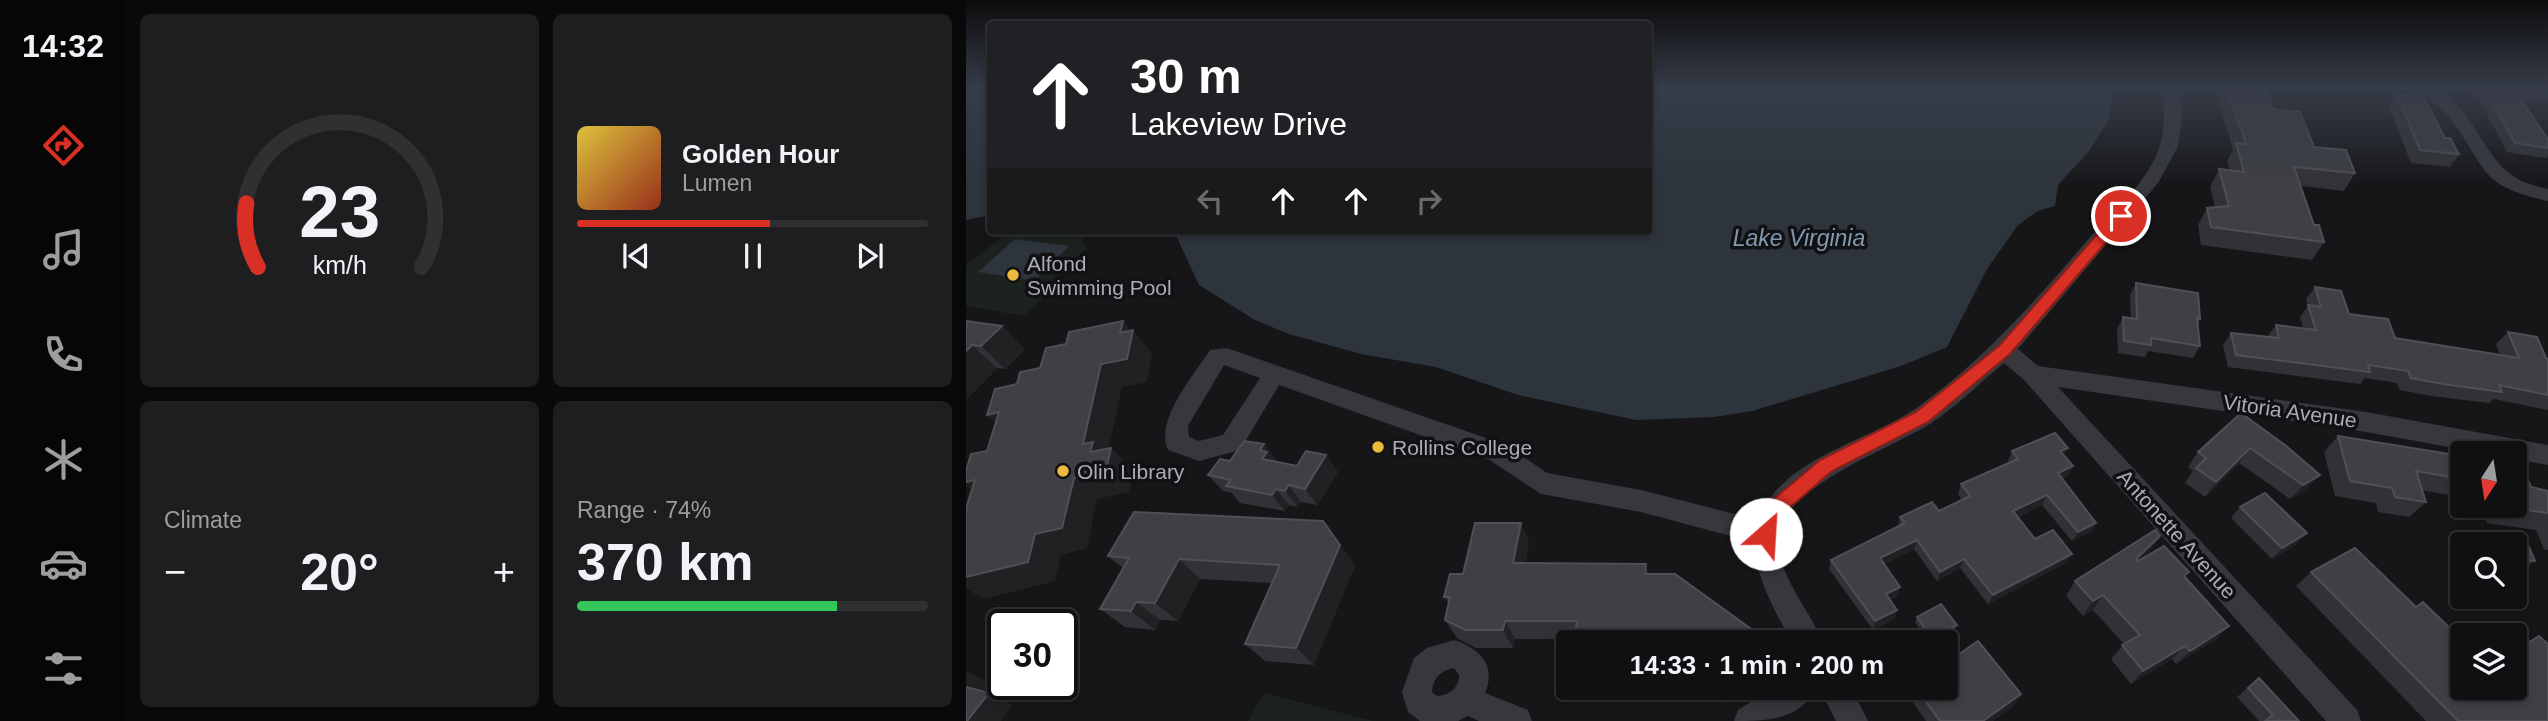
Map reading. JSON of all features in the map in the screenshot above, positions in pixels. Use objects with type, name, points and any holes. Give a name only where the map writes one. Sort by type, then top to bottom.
[{"type":"street","points":[[1801,630],[1782,597],[1769,565],[1766,534],[1775,509],[1826,466],[1922,417],[2004,350],[2149,183],[2169,146],[2173,121]]},
{"type":"street","points":[[2460,121],[2487,169],[2516,187],[2548,195]]},
{"type":"street","name":"Antonette Avenue","points":[[2004,350],[2032,374],[2347,721]]},
{"type":"street","points":[[1274,374],[1497,452],[1541,483],[1641,501],[1766,534]]},
{"type":"street","name":"Vitoria Avenue","points":[[2032,374],[2366,422],[2548,455]]},
{"type":"street","points":[[1465,700],[1517,721]]},
{"type":"street","points":[[1749,721],[1781,700]]},
{"type":"street","points":[[1841,700],[1853,721]]},
{"type":"shaded area","name":"Alfond Swimming Pool","points":[[1005,235],[1069,235],[1081,237],[1087,248],[1050,284],[1055,285],[1024,316],[966,306],[966,265]]},
{"type":"shaded area","points":[[1264,693],[1373,721],[1248,721]]},
{"type":"water","points":[[966,121],[987,121],[987,216],[966,220]]},
{"type":"water","name":"Lake Virginia","points":[[1652,121],[2108,121],[2089,151],[2058,185],[2055,206],[2038,211],[2018,225],[1987,269],[1947,347],[1901,366],[1752,411],[1714,417],[1636,420],[1518,395],[1436,367],[1361,354],[1289,334],[1255,320],[1199,285],[1176,235],[1652,235]]},
{"type":"water","name":"Alfond Swimming Pool","points":[[1015,239],[1069,246],[1034,281],[978,272]]},
{"type":"building","points":[[2238,121],[2303,121],[2314,147],[2346,150],[2355,173],[2294,167],[2314,225],[2319,225],[2324,242],[2211,227],[2207,208],[2229,206],[2219,169],[2244,172],[2236,143],[2246,144]]},
{"type":"building","points":[[2408,121],[2436,121],[2445,138],[2450,138],[2459,154],[2420,150]]},
{"type":"building","points":[[2503,121],[2535,121],[2548,139],[2548,148],[2515,143]]},
{"type":"building","points":[[2136,283],[2198,293],[2200,346],[2151,338],[2151,345],[2124,341],[2123,317],[2137,319]]},
{"type":"building","points":[[2315,287],[2341,291],[2349,314],[2388,319],[2395,338],[2519,358],[2508,332],[2537,337],[2548,359],[2548,395],[2499,385],[2502,392],[2443,384],[2411,378],[2408,371],[2368,365],[2370,372],[2236,355],[2231,333],[2279,338],[2276,325],[2316,330],[2308,305],[2321,307]]},
{"type":"building","points":[[966,321],[1002,326],[981,346],[972,345],[966,351]]},
{"type":"building","points":[[1123,321],[1120,333],[1133,330],[1127,359],[1101,364],[1083,444],[1093,442],[1090,452],[1111,448],[1106,471],[1074,478],[1062,528],[1035,534],[1028,562],[966,577],[966,508],[975,480],[966,482],[966,471],[971,454],[987,451],[999,412],[987,415],[995,389],[1017,384],[1020,372],[1040,368],[1046,348],[1066,344],[1069,332]]},
{"type":"building","points":[[2241,413],[2320,475],[2303,485],[2250,448],[2216,482],[2196,468],[2206,458],[2198,452]]},
{"type":"building","points":[[2055,433],[2068,448],[2060,451],[2073,466],[2058,473],[2096,523],[2078,532],[2047,495],[2013,511],[2035,539],[2053,530],[2072,554],[1993,595],[1964,559],[1940,572],[1917,540],[1880,558],[1900,587],[1886,594],[1897,610],[1875,621],[1831,560],[1905,523],[1900,517],[1932,502],[1939,511],[1970,496],[1961,484],[2018,459],[2012,451]]},
{"type":"building","points":[[2338,436],[2450,454],[2450,477],[2416,471],[2426,502],[2395,497],[2392,488],[2350,481]]},
{"type":"building","points":[[1244,441],[1264,444],[1260,450],[1267,452],[1262,459],[1297,466],[1306,451],[1326,455],[1305,489],[1289,485],[1285,491],[1276,489],[1272,495],[1226,486],[1231,480],[1208,475],[1220,459],[1230,461]]},
{"type":"building","points":[[2527,478],[2531,487],[2548,491],[2548,513],[2527,510]]},
{"type":"building","points":[[2265,493],[2307,533],[2282,548],[2240,507]]},
{"type":"building","points":[[1134,512],[1323,521],[1340,545],[1296,648],[1245,644],[1280,565],[1179,559],[1155,603],[1136,602],[1131,611],[1100,609],[1129,558],[1108,556]]},
{"type":"building","points":[[1475,523],[1521,523],[1513,563],[1646,564],[1645,574],[1675,574],[1753,630],[1576,630],[1577,621],[1505,621],[1503,630],[1465,630],[1445,620],[1450,597],[1444,597],[1450,574],[1463,574]]},
{"type":"building","points":[[2155,530],[2160,536],[2137,558],[2138,561],[2164,546],[2189,572],[2184,576],[2229,626],[2190,651],[2185,646],[2143,671],[2122,645],[2140,635],[2103,595],[2093,601],[2075,581]]},
{"type":"building","points":[[2527,543],[2535,561],[2527,560]]},
{"type":"building","points":[[2355,548],[2416,607],[2423,602],[2450,628],[2450,700],[2527,700],[2527,644],[2539,636],[2548,644],[2548,721],[2458,721],[2311,572]]},
{"type":"building","points":[[1941,604],[1957,625],[1949,630],[1926,630],[1917,617]]},
{"type":"building","points":[[1978,641],[2021,694],[1983,721],[1940,721],[1925,700],[1958,700],[1958,655]]},
{"type":"building","points":[[2259,678],[2299,721],[2265,721],[2273,715],[2248,688]]},
{"type":"building","points":[[966,687],[987,692],[987,696],[966,721]]},
{"type":"place","name":"Alfond Swimming Pool","points":[[1013,275]]},
{"type":"place","name":"Rollins College","points":[[1378,447]]},
{"type":"place","name":"Olin Library","points":[[1063,471]]},
{"type":"route","points":[[1766,534],[1775,509],[1826,466],[1922,417],[2004,350],[2121,216]]}]
